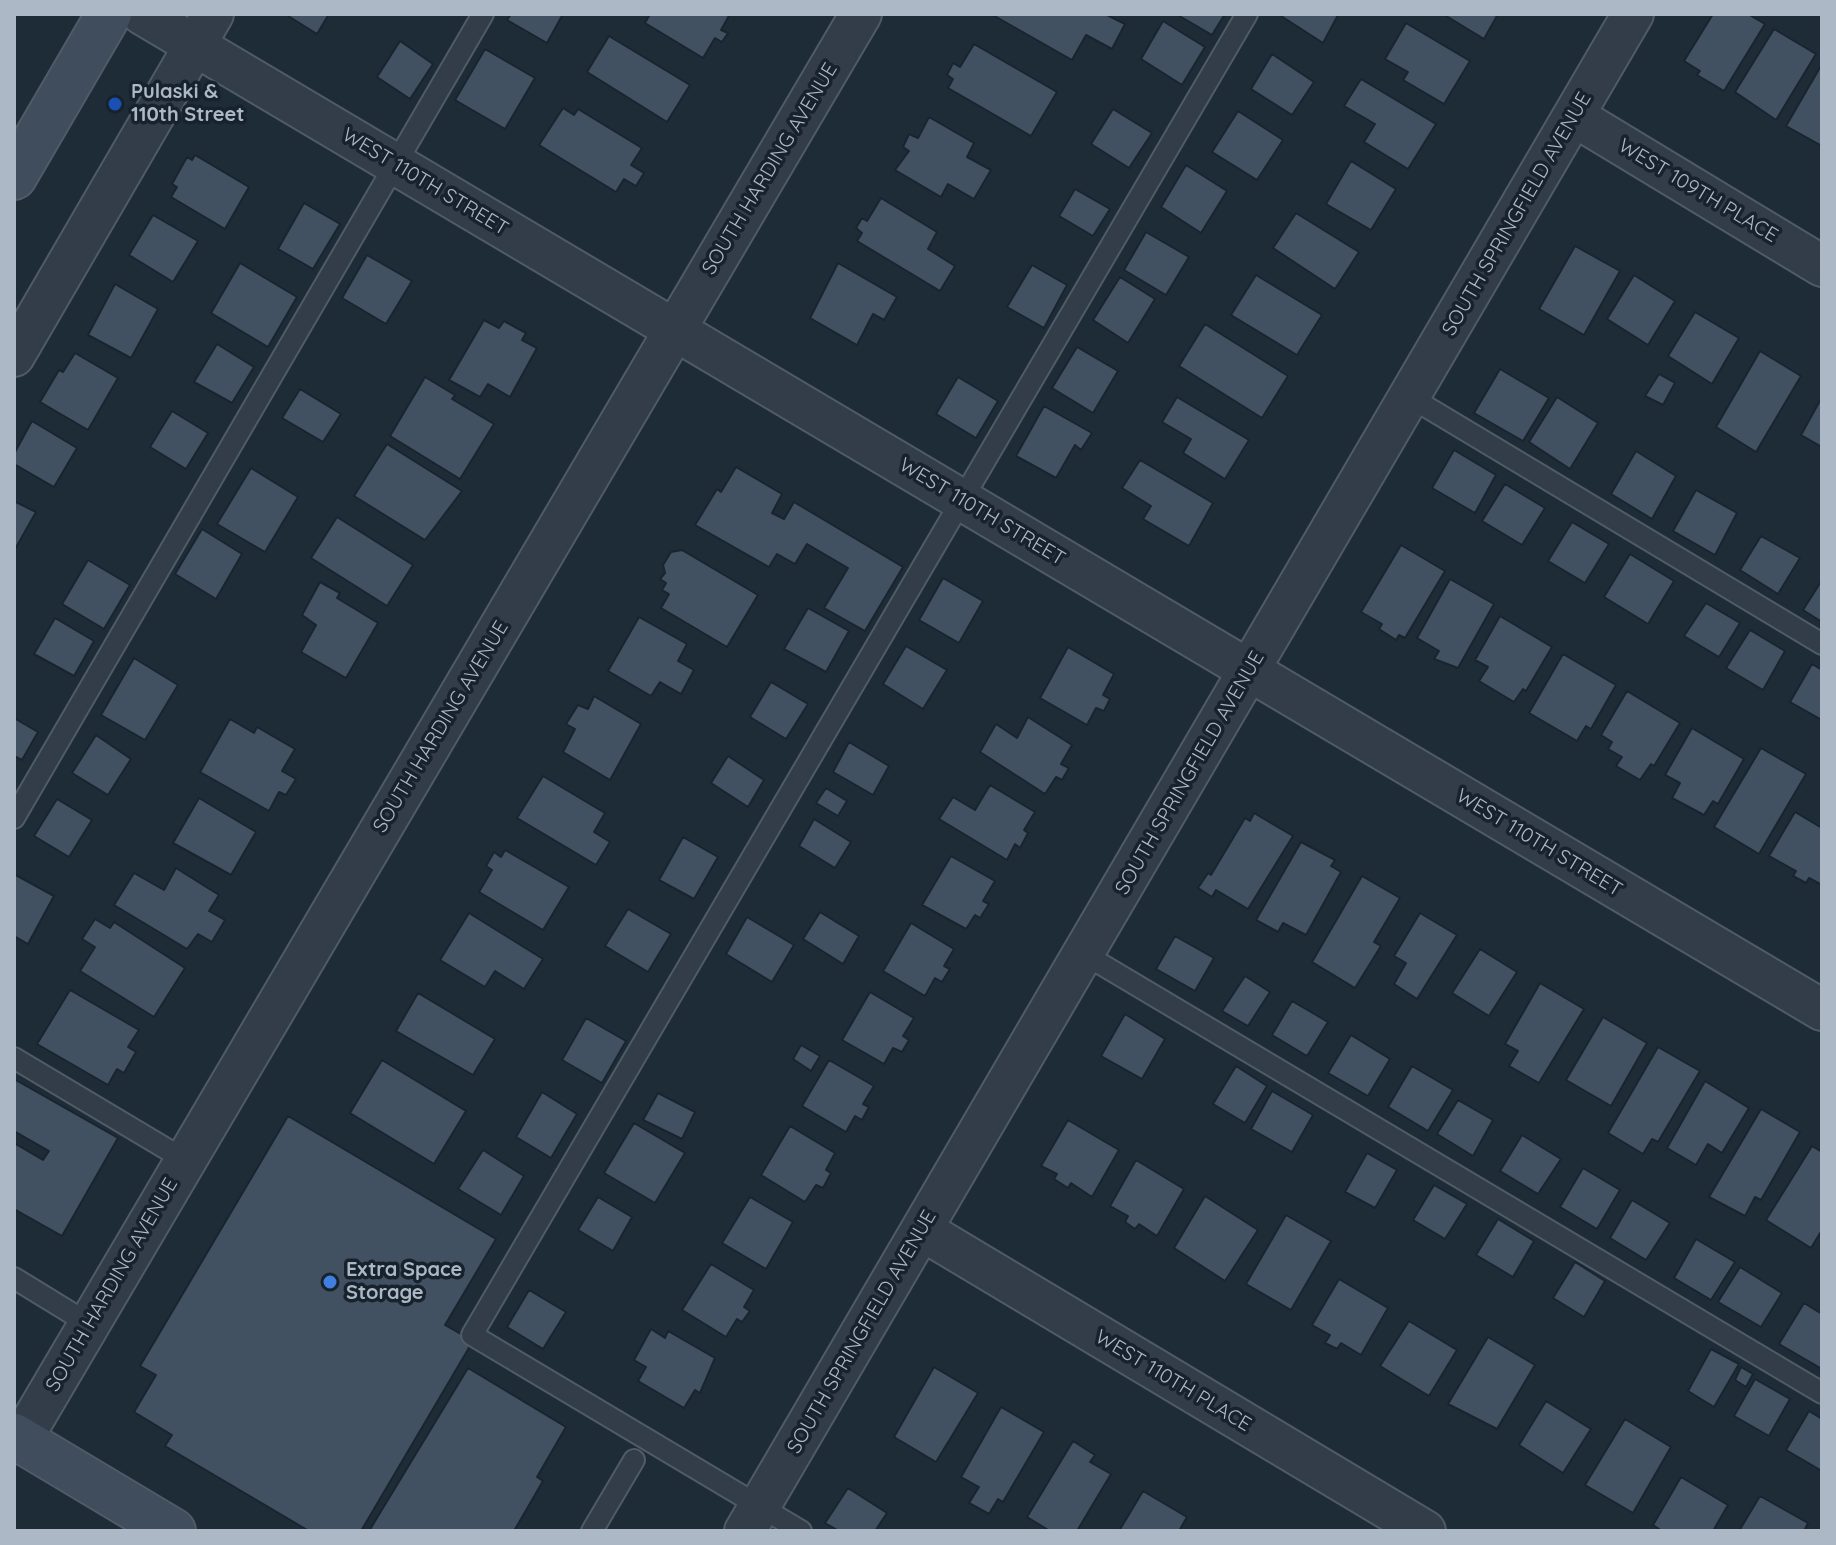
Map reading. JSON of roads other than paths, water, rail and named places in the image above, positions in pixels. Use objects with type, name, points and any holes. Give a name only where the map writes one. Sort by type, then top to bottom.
[{"type":"main road","points":[[14,177],[109,14]]},
{"type":"main road","points":[[17,1438],[173,1531]]},
{"type":"street","name":"WEST 110TH STREET","points":[[142,14],[204,30],[395,164],[1822,1010]]},
{"type":"street","name":"SOUTH HARDING AVENUE","points":[[17,1438],[89,1324],[861,14]]},
{"type":"street","name":"SOUTH SPRINGFIELD AVENUE","points":[[753,1519],[1633,14]]},
{"type":"street","points":[[14,356],[204,30]]},
{"type":"street","name":"WEST 109TH PLACE","points":[[1574,116],[1822,266]]},
{"type":"street","name":"WEST 110TH PLACE","points":[[922,1230],[1425,1531]]},
{"type":"lane","points":[[14,818],[483,14]]},
{"type":"lane","points":[[801,1531],[753,1519],[472,1335],[1247,14]]},
{"type":"lane","points":[[1410,397],[1822,644]]},
{"type":"lane","points":[[1084,954],[1822,1393]]},
{"type":"lane","points":[[14,1058],[185,1160]]},
{"type":"lane","points":[[14,1278],[89,1324]]},
{"type":"lane","points":[[592,1531],[634,1460]]},
{"type":"place","name":"Pulaski & 110th Street","points":[[115,104]]},
{"type":"place","name":"Extra Space Storage","points":[[330,1282]]}]
